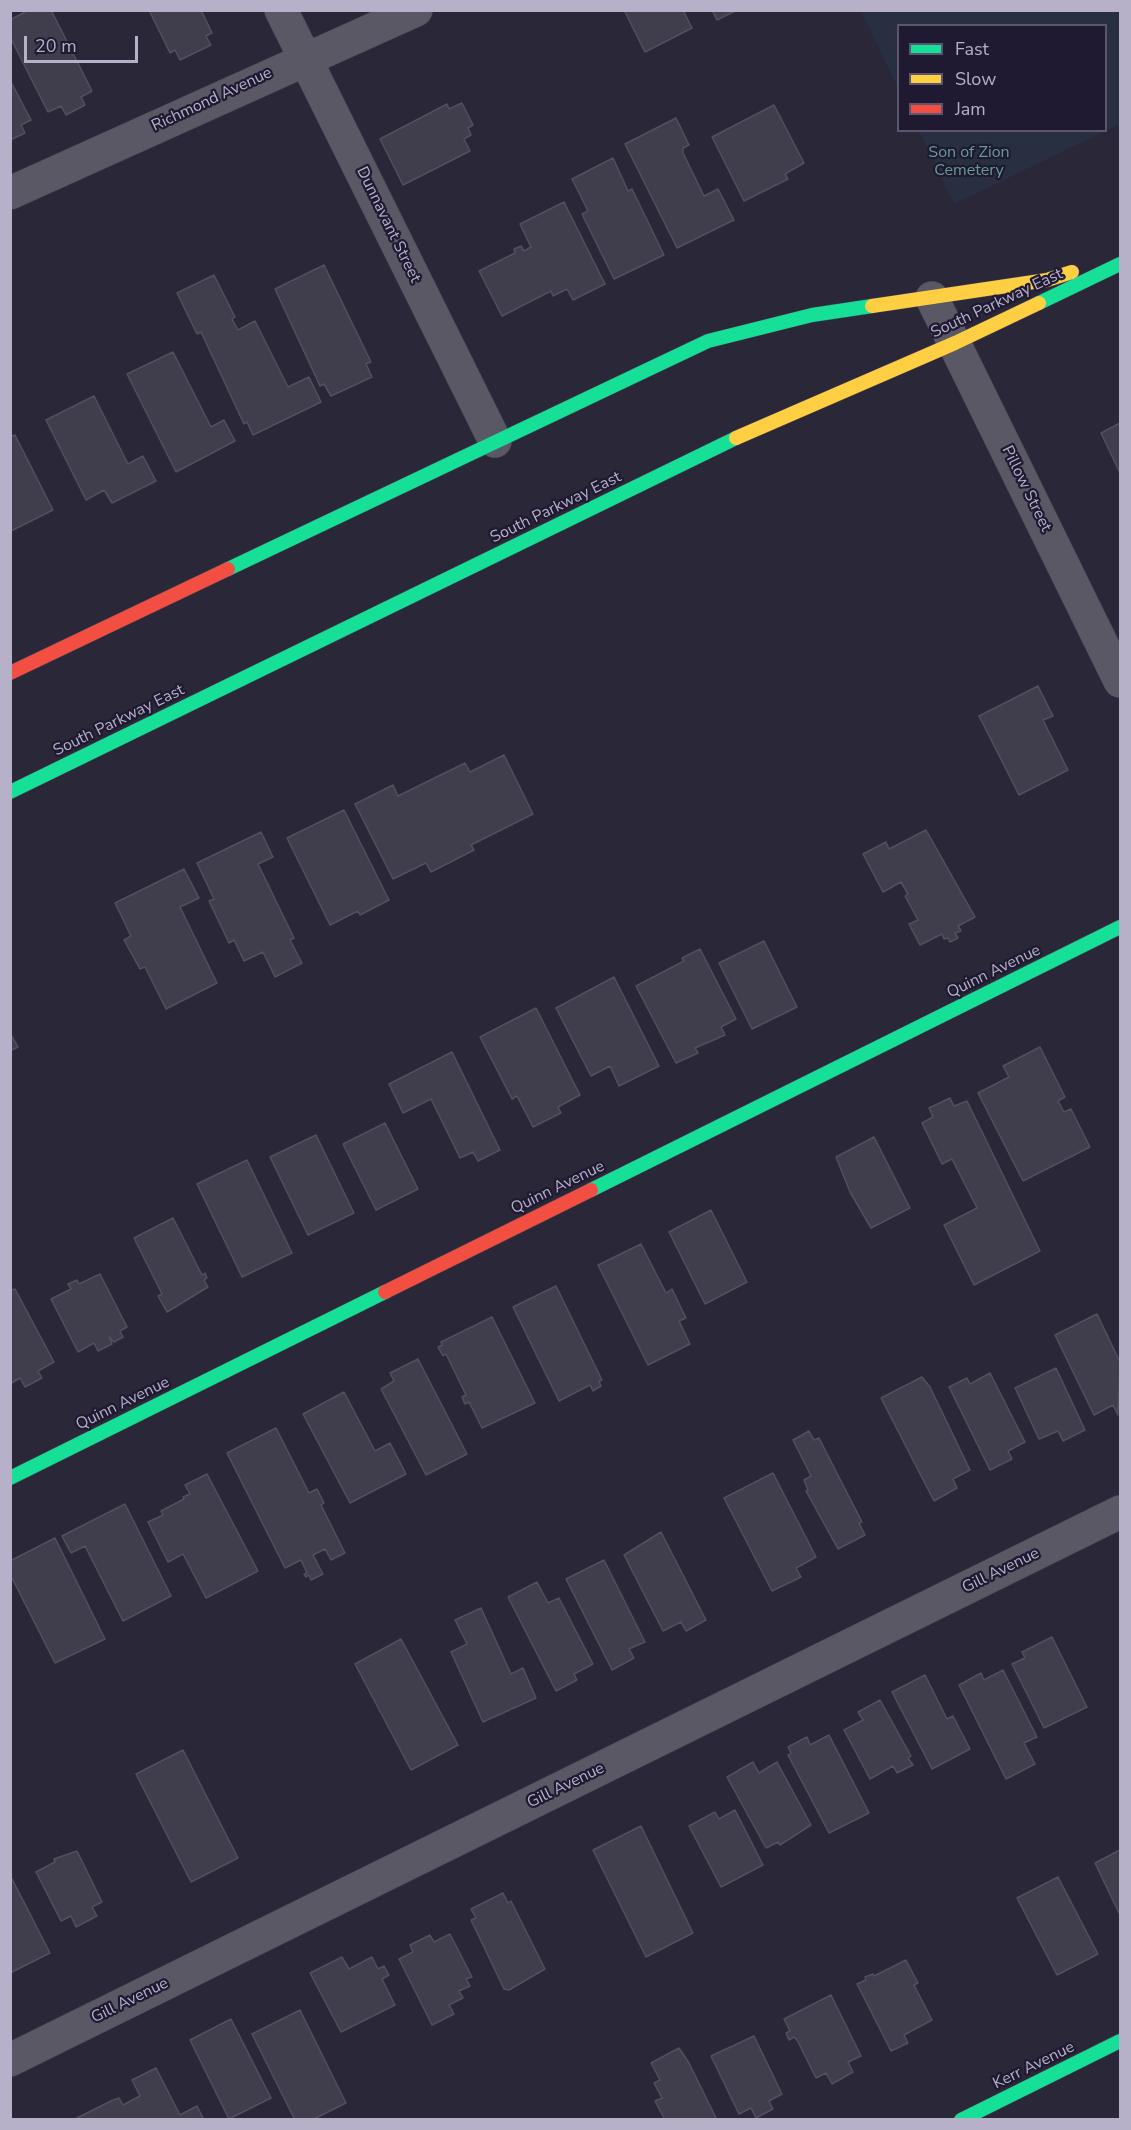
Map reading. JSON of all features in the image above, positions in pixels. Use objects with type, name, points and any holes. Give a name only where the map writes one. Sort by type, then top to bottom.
[{"type":"main road","name":"South Parkway East","points":[[10,673],[708,341],[813,315],[1047,280],[1120,257]]},
{"type":"main road","name":"South Parkway East","points":[[10,792],[718,446],[955,343],[1120,264]]},
{"type":"main road","name":"Quinn Avenue","points":[[10,1478],[1120,927]]},
{"type":"main road","name":"Kerr Avenue","points":[[961,2120],[1120,2041]]},
{"type":"street","name":"Dunnavant Street","points":[[281,10],[495,441]]},
{"type":"street","name":"Richmond Avenue","points":[[10,193],[305,58],[416,10]]},
{"type":"street","name":"Pillow Street","points":[[932,298],[1120,681]]},
{"type":"street","name":"Gill Avenue","points":[[10,2060],[1120,1512]]},
{"type":"green space","name":"Son of Zion Cemetery","points":[[861,11],[1120,11],[1120,124],[1107,130],[1107,24],[897,24],[897,86]]},
{"type":"green space","name":"Son of Zion Cemetery","points":[[919,132],[1103,132],[954,204]]},
{"type":"building","points":[[29,10],[51,10],[92,91],[81,97],[85,105],[66,115],[61,106],[48,112],[10,37],[10,20]]},
{"type":"building","points":[[149,10],[201,10],[212,33],[206,36],[211,45],[180,60],[175,50],[170,53]]},
{"type":"building","points":[[624,10],[683,10],[692,28],[645,52]]},
{"type":"building","points":[[712,10],[737,10],[717,20]]},
{"type":"building","points":[[10,80],[31,120],[21,125],[25,133],[10,140]]},
{"type":"building","points":[[462,103],[473,125],[468,128],[471,135],[464,139],[470,151],[403,185],[380,139],[447,104],[449,109]]},
{"type":"building","points":[[774,105],[804,163],[785,174],[788,179],[744,201],[712,137]]},
{"type":"building","points":[[676,118],[689,145],[683,148],[683,153],[704,196],[718,189],[734,220],[677,248],[625,144]]},
{"type":"building","points":[[613,158],[628,191],[632,189],[664,255],[614,279],[582,214],[588,211],[572,179]]},
{"type":"building","points":[[564,202],[605,284],[573,300],[567,289],[553,296],[551,291],[502,316],[479,271],[515,253],[514,249],[521,246],[524,251],[531,247],[520,224]]},
{"type":"building","points":[[324,265],[371,362],[366,364],[372,377],[331,396],[324,384],[320,386],[275,289]]},
{"type":"building","points":[[214,275],[235,317],[232,319],[238,330],[255,321],[288,387],[309,377],[321,402],[253,435],[247,422],[244,424],[201,332],[197,334],[177,293]]},
{"type":"building","points":[[173,352],[211,427],[224,420],[235,441],[176,472],[127,374]]},
{"type":"building","points":[[94,396],[128,464],[143,456],[156,481],[112,503],[104,490],[86,500],[46,420]]},
{"type":"building","points":[[1120,423],[1120,473],[1101,433]]},
{"type":"building","points":[[15,435],[53,510],[11,531],[10,437]]},
{"type":"building","points":[[1038,686],[1053,716],[1043,720],[1068,770],[1019,795],[979,716]]},
{"type":"building","points":[[504,755],[533,814],[471,845],[474,850],[431,872],[426,863],[393,879],[355,804],[393,785],[398,796],[465,763],[470,772]]},
{"type":"building","points":[[344,810],[389,900],[360,915],[358,911],[330,925],[287,838]]},
{"type":"building","points":[[926,830],[975,917],[958,926],[961,931],[955,933],[958,938],[950,942],[948,938],[944,939],[942,934],[920,945],[909,924],[918,920],[905,896],[908,894],[901,882],[883,892],[863,854],[886,842],[889,849]]},
{"type":"building","points":[[261,832],[273,857],[258,864],[294,938],[290,940],[302,963],[275,977],[263,952],[244,961],[234,940],[229,943],[209,901],[214,899],[197,863]]},
{"type":"building","points":[[184,869],[199,898],[180,907],[217,983],[166,1009],[145,967],[140,969],[124,940],[131,936],[115,903]]},
{"type":"building","points":[[764,941],[797,1007],[752,1029],[719,963]]},
{"type":"building","points":[[700,949],[736,1019],[721,1027],[725,1035],[695,1048],[698,1053],[676,1063],[636,986],[684,961],[682,958]]},
{"type":"building","points":[[614,977],[659,1066],[619,1086],[610,1066],[591,1076],[556,1008]]},
{"type":"building","points":[[536,1008],[580,1095],[558,1107],[561,1113],[533,1127],[517,1096],[512,1099],[480,1037]]},
{"type":"building","points":[[10,1033],[18,1047],[10,1051]]},
{"type":"building","points":[[1040,1047],[1065,1097],[1058,1101],[1064,1112],[1071,1109],[1090,1147],[1023,1181],[978,1093],[1009,1077],[1003,1066]]},
{"type":"building","points":[[452,1052],[500,1150],[478,1161],[473,1152],[460,1158],[431,1099],[403,1113],[389,1084]]},
{"type":"building","points":[[950,1098],[954,1106],[967,1101],[1040,1251],[974,1285],[944,1225],[977,1208],[952,1159],[942,1164],[922,1123],[933,1117],[929,1108]]},
{"type":"building","points":[[385,1123],[418,1189],[376,1210],[343,1144]]},
{"type":"building","points":[[316,1135],[354,1213],[308,1235],[270,1157]]},
{"type":"building","points":[[874,1137],[910,1208],[871,1228],[850,1192],[836,1157]]},
{"type":"building","points":[[247,1160],[292,1253],[242,1277],[197,1184]]},
{"type":"building","points":[[711,1210],[747,1282],[705,1304],[669,1232]]},
{"type":"building","points":[[173,1218],[202,1275],[205,1273],[207,1278],[204,1280],[208,1287],[167,1312],[158,1296],[162,1294],[134,1238]]},
{"type":"building","points":[[641,1244],[666,1293],[672,1289],[686,1318],[679,1321],[690,1344],[648,1365],[598,1265]]},
{"type":"building","points":[[100,1274],[127,1327],[120,1331],[123,1337],[114,1342],[109,1337],[112,1344],[98,1351],[94,1343],[78,1352],[51,1299],[71,1289],[68,1284],[77,1280],[79,1284]]},
{"type":"building","points":[[556,1286],[602,1380],[599,1381],[601,1386],[593,1391],[590,1385],[559,1401],[513,1307]]},
{"type":"building","points":[[15,1289],[54,1362],[38,1371],[42,1378],[25,1387],[20,1378],[10,1384],[10,1291]]},
{"type":"building","points":[[1097,1314],[1120,1362],[1118,1415],[1113,1405],[1094,1415],[1055,1335]]},
{"type":"building","points":[[492,1317],[535,1403],[482,1428],[469,1402],[465,1404],[462,1397],[466,1395],[446,1354],[443,1356],[438,1347],[442,1345],[441,1342]]},
{"type":"building","points":[[418,1359],[467,1454],[426,1475],[381,1389],[394,1381],[390,1373]]},
{"type":"building","points":[[1056,1368],[1085,1430],[1063,1441],[1058,1431],[1039,1439],[1015,1388]]},
{"type":"building","points":[[990,1373],[1025,1442],[1008,1451],[1012,1459],[990,1470],[949,1387],[967,1378],[970,1384]]},
{"type":"building","points":[[922,1377],[930,1387],[970,1470],[953,1479],[957,1488],[934,1501],[881,1398]]},
{"type":"building","points":[[344,1392],[375,1451],[390,1443],[406,1474],[350,1503],[303,1414]]},
{"type":"building","points":[[276,1428],[309,1493],[317,1489],[324,1503],[321,1505],[345,1553],[331,1560],[325,1549],[313,1555],[323,1574],[311,1580],[309,1575],[306,1577],[304,1574],[307,1573],[301,1560],[285,1568],[227,1453]]},
{"type":"building","points":[[809,1431],[814,1440],[819,1438],[862,1522],[859,1523],[865,1535],[838,1549],[806,1491],[808,1490],[804,1480],[811,1476],[793,1440]]},
{"type":"building","points":[[773,1473],[816,1557],[796,1568],[801,1577],[772,1591],[724,1498]]},
{"type":"building","points":[[207,1474],[258,1571],[206,1598],[183,1554],[168,1562],[148,1522],[163,1515],[161,1511],[190,1494],[185,1485]]},
{"type":"building","points":[[125,1504],[171,1596],[123,1621],[85,1546],[71,1553],[62,1536]]},
{"type":"building","points":[[661,1532],[706,1620],[686,1631],[681,1622],[663,1631],[624,1555]]},
{"type":"building","points":[[55,1538],[105,1639],[55,1663],[10,1574],[10,1561]]},
{"type":"building","points":[[604,1560],[645,1642],[629,1649],[634,1658],[612,1670],[566,1579]]},
{"type":"building","points":[[537,1582],[548,1603],[559,1598],[593,1664],[574,1674],[577,1680],[556,1691],[508,1597]]},
{"type":"building","points":[[481,1608],[511,1674],[523,1668],[536,1698],[483,1722],[451,1652],[467,1644],[455,1620]]},
{"type":"building","points":[[1052,1637],[1087,1707],[1044,1728],[1012,1664],[1025,1658],[1022,1652]]},
{"type":"building","points":[[401,1639],[458,1745],[411,1770],[355,1664]]},
{"type":"building","points":[[1003,1670],[1037,1737],[1024,1743],[1035,1764],[1006,1779],[959,1685],[981,1673],[984,1680]]},
{"type":"building","points":[[925,1675],[947,1719],[953,1716],[970,1749],[932,1769],[892,1692]]},
{"type":"building","points":[[880,1700],[911,1756],[908,1758],[913,1765],[897,1773],[893,1766],[870,1779],[844,1730],[863,1720],[858,1712]]},
{"type":"building","points":[[829,1735],[869,1813],[829,1833],[788,1755],[791,1753],[788,1747],[807,1737],[810,1745]]},
{"type":"building","points":[[183,1750],[238,1858],[191,1882],[136,1774]]},
{"type":"building","points":[[753,1762],[759,1773],[777,1762],[811,1825],[780,1845],[778,1842],[766,1848],[727,1777]]},
{"type":"building","points":[[735,1810],[763,1865],[721,1887],[689,1826],[715,1812],[719,1819]]},
{"type":"building","points":[[641,1826],[693,1933],[646,1957],[593,1850]]},
{"type":"building","points":[[1120,1850],[1120,1915],[1095,1863]]},
{"type":"building","points":[[77,1851],[102,1902],[92,1907],[97,1916],[76,1927],[71,1916],[61,1921],[36,1872],[55,1862],[54,1859]]},
{"type":"building","points":[[10,1875],[50,1953],[10,1973]]},
{"type":"building","points":[[1058,1877],[1098,1954],[1057,1975],[1017,1898]]},
{"type":"building","points":[[503,1893],[508,1903],[511,1901],[545,1969],[509,1990],[504,1989],[471,1920],[476,1918],[471,1909]]},
{"type":"building","points":[[450,1934],[472,1977],[466,1979],[470,1986],[459,1991],[463,1998],[449,2005],[454,2014],[432,2025],[399,1959],[413,1952],[410,1945],[430,1935],[434,1942]]},
{"type":"building","points":[[342,1957],[349,1969],[372,1957],[378,1969],[384,1966],[389,1975],[382,1979],[395,2005],[341,2032],[310,1973]]},
{"type":"building","points":[[906,1960],[918,1983],[914,1985],[932,2020],[904,2035],[908,2043],[891,2051],[857,1984],[866,1980],[865,1977],[873,1974],[874,1976]]},
{"type":"building","points":[[831,1995],[861,2056],[848,2062],[853,2072],[832,2084],[826,2073],[816,2078],[797,2040],[794,2037],[789,2040],[786,2033],[790,2031],[784,2019]]},
{"type":"building","points":[[300,2010],[346,2103],[312,2120],[295,2120],[252,2034]]},
{"type":"building","points":[[231,2019],[271,2098],[229,2119],[190,2040]]},
{"type":"building","points":[[754,2036],[782,2094],[769,2101],[773,2109],[756,2118],[751,2108],[739,2114],[711,2056]]},
{"type":"building","points":[[679,2048],[689,2063],[717,2120],[665,2120],[655,2101],[662,2098],[654,2083],[660,2080],[651,2063]]},
{"type":"building","points":[[156,2068],[180,2115],[197,2106],[204,2120],[73,2120],[119,2098],[123,2105],[140,2096],[132,2080]]},
{"type":"traffic: fast","points":[[1039,303],[1120,264]]},
{"type":"traffic: fast","points":[[228,569],[708,341],[812,315],[872,306]]},
{"type":"traffic: fast","points":[[10,792],[736,438]]},
{"type":"traffic: fast","points":[[591,1190],[1120,927]]},
{"type":"traffic: fast","points":[[10,1478],[385,1292]]},
{"type":"traffic: fast","points":[[961,2120],[1120,2041]]},
{"type":"traffic: slow","points":[[872,306],[1047,280],[1072,272]]},
{"type":"traffic: slow","points":[[736,438],[955,343],[1039,303]]},
{"type":"traffic: jam","points":[[10,673],[228,569]]},
{"type":"traffic: jam","points":[[385,1292],[591,1190]]}]
